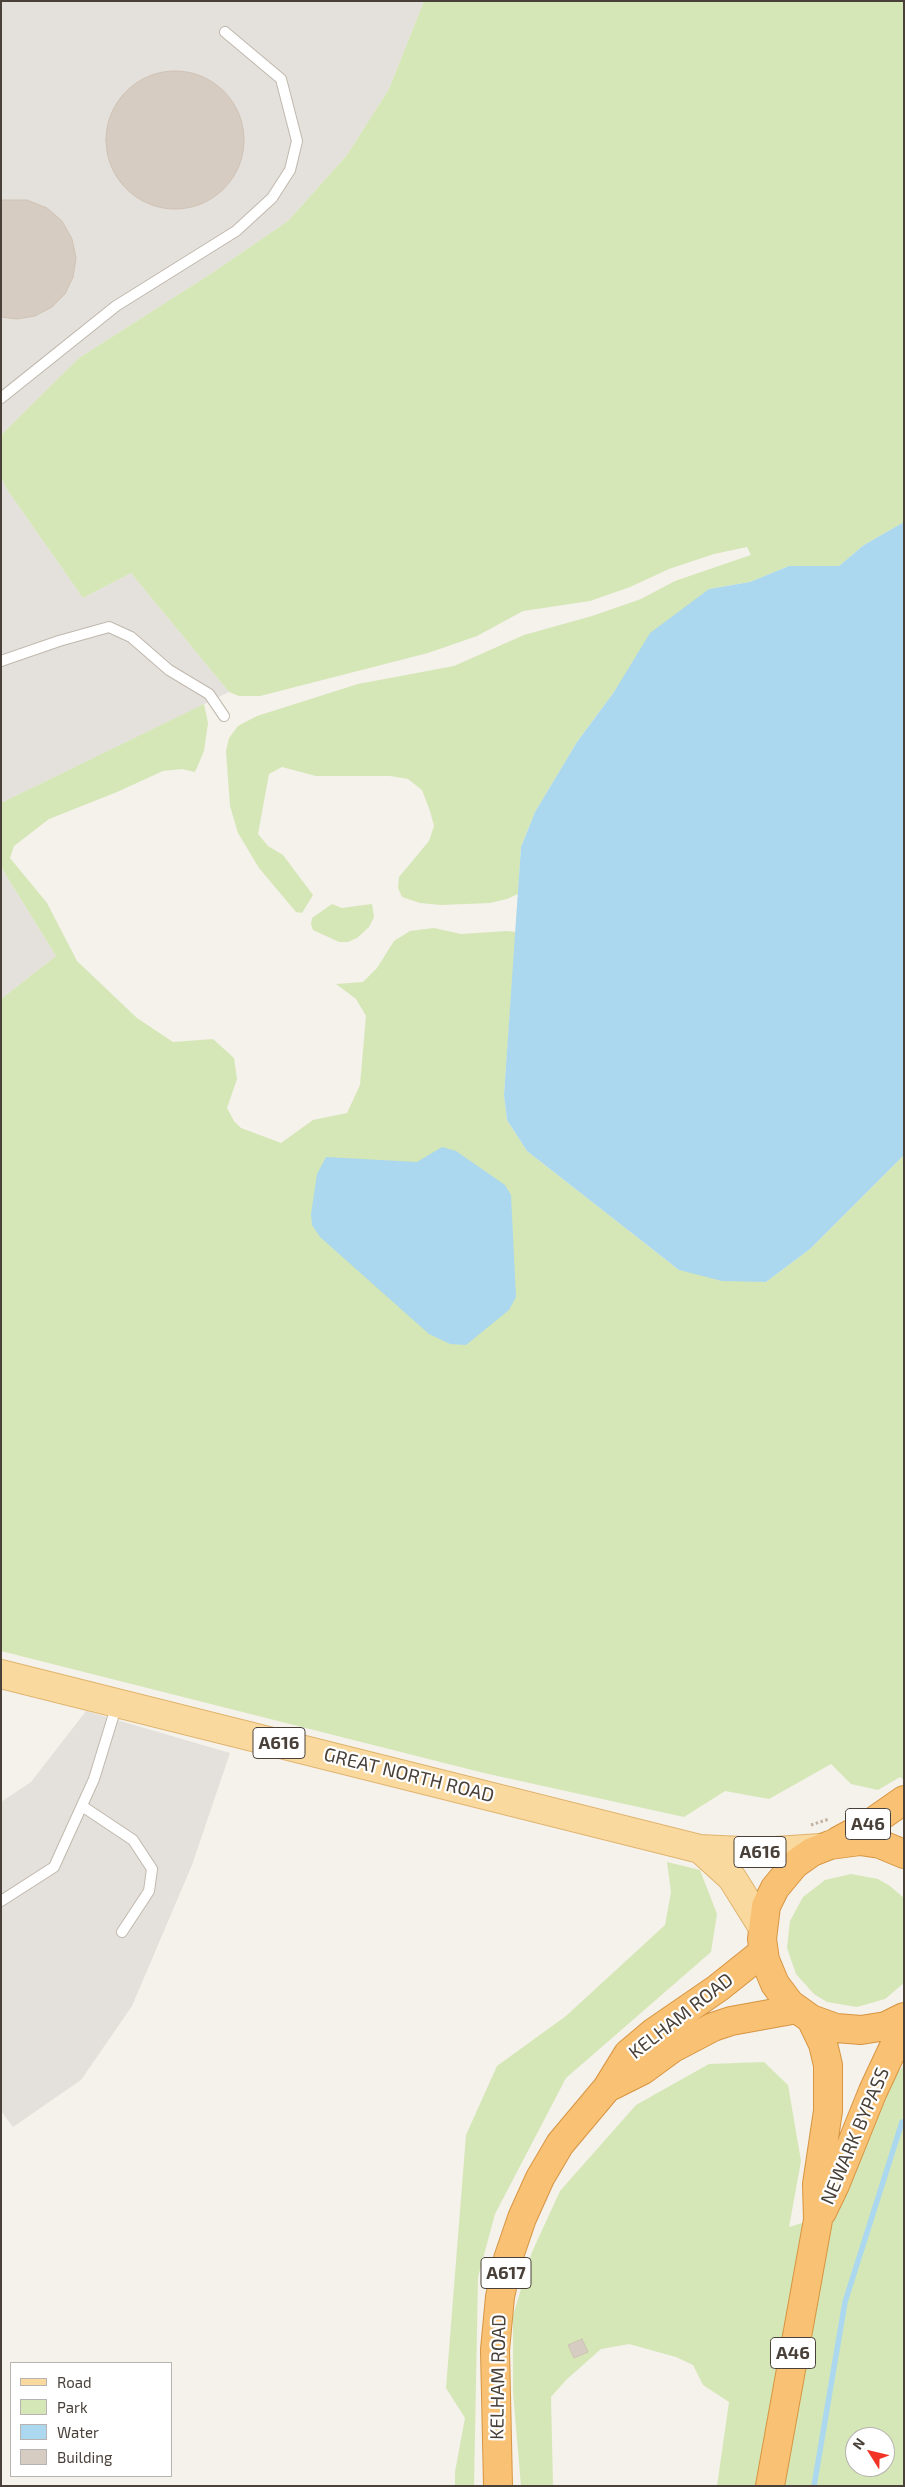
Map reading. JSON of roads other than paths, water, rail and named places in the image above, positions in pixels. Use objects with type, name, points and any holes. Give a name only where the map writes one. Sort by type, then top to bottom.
[{"type":"highway","name":"A46","points":[[820,1839],[871,1823],[904,1800]]},
{"type":"highway","points":[[904,1854],[870,1842],[820,1839],[781,1879],[766,1906],[763,1939],[775,1984],[804,2014],[836,2028],[861,2030],[886,2026],[904,2017]]},
{"type":"highway","name":"KELHAM ROAD","points":[[498,2486],[495,2350],[500,2297],[508,2259],[522,2218],[540,2178],[560,2144],[608,2088],[628,2054],[654,2032],[718,1988],[763,1939]]},
{"type":"highway","name":"KELHAM ROAD","points":[[608,2088],[643,2070],[673,2048],[713,2027],[731,2021],[804,2014]]},
{"type":"highway","name":"NEWARK BYPASS","points":[[770,2486],[818,2220],[817,2184],[828,2111],[828,2065],[823,2044],[804,2014]]},
{"type":"highway","name":"NEWARK BYPASS","points":[[818,2220],[835,2185],[873,2091],[904,2025]]},
{"type":"main road","name":"GREAT NORTH ROAD","points":[[1,1674],[700,1849],[761,1852],[820,1839]]},
{"type":"main road","name":"GREAT NORTH ROAD","points":[[700,1849],[732,1878],[763,1939]]},
{"type":"lane","points":[[1,398],[116,306],[236,231],[272,198],[290,170],[296,141],[282,79],[225,32]]},
{"type":"lane","points":[[1,661],[59,640],[109,627],[131,637],[169,670],[209,694],[224,716]]},
{"type":"lane","points":[[1,1901],[54,1867],[94,1779],[117,1703]]},
{"type":"lane","points":[[82,1806],[133,1840],[152,1869],[149,1891],[122,1932]]},
{"type":"water","points":[[904,522],[904,1155],[810,1249],[766,1282],[722,1281],[679,1270],[527,1151],[507,1120],[504,1095],[521,847],[535,812],[577,742],[614,692],[650,633],[709,589],[750,582],[789,566],[839,566],[864,545]]},
{"type":"water","points":[[442,1147],[456,1151],[505,1185],[511,1195],[516,1297],[509,1310],[466,1345],[450,1344],[429,1334],[320,1237],[312,1225],[311,1214],[317,1174],[326,1157],[417,1162]]},
{"type":"waterway","points":[[814,2486],[845,2302],[902,2122]]}]
